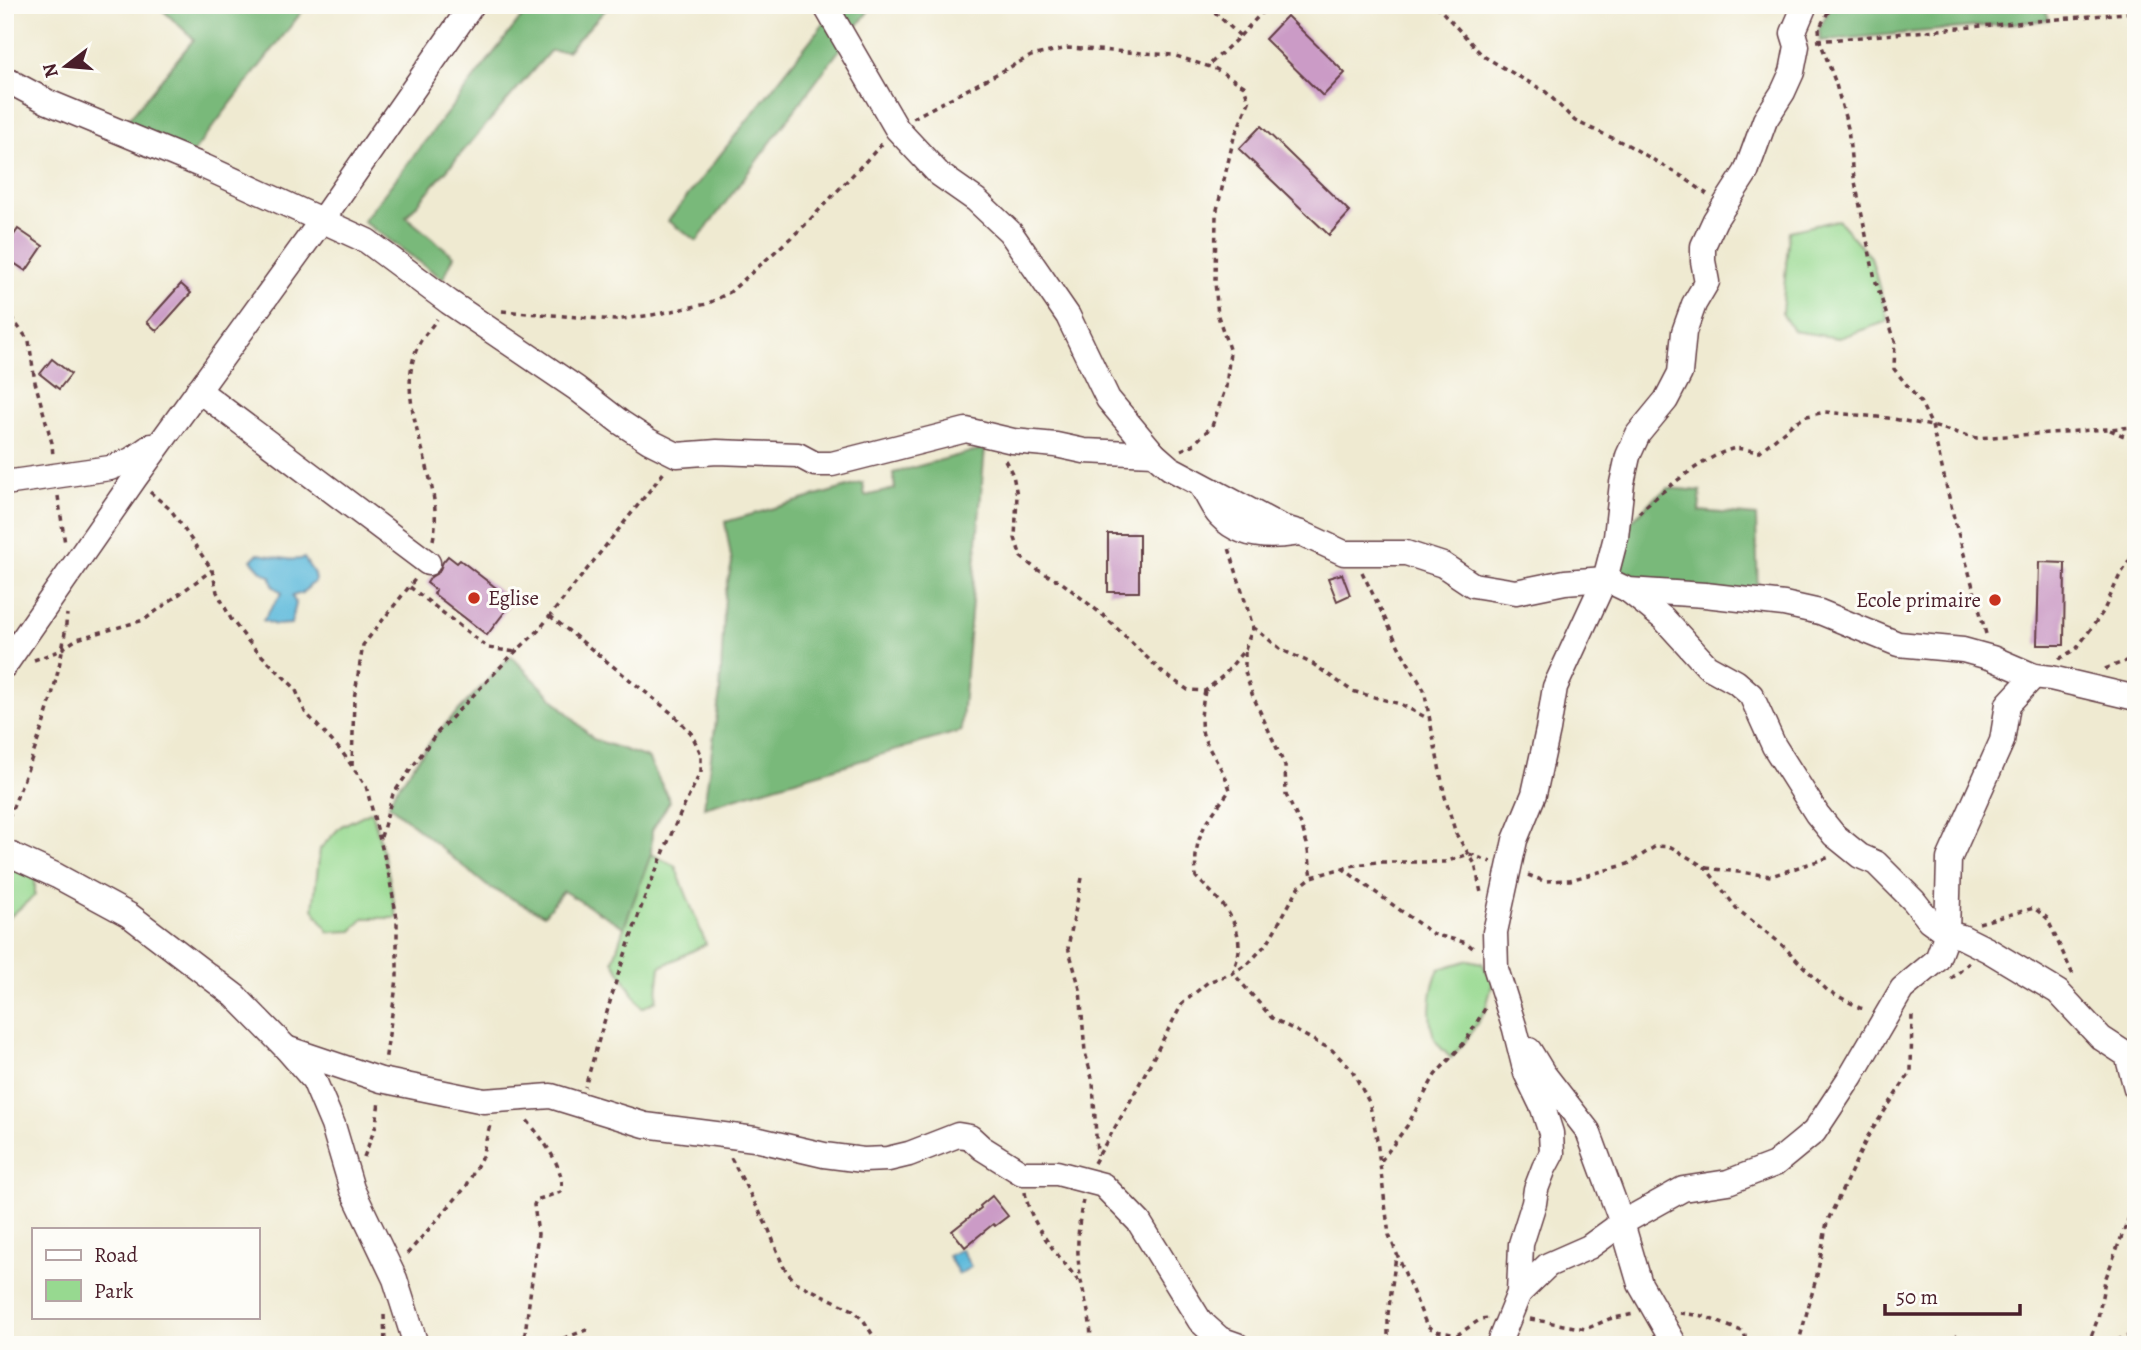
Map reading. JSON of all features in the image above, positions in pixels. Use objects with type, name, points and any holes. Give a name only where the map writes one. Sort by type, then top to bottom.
[{"type":"street","points":[[5,665],[472,5]]},
{"type":"street","points":[[825,5],[897,129],[939,174],[976,200],[1010,232],[1068,316],[1108,399],[1154,454],[1170,468],[1281,527],[1343,552],[1406,553],[1443,565],[1473,585],[1517,592],[1558,583],[1605,579],[1628,590],[1664,619],[1707,666],[1736,682],[1751,695],[1774,746],[1817,814],[1834,835],[1860,856],[1875,863],[1914,901],[1928,920],[1947,933],[1988,950],[2058,992],[2101,1038],[2127,1055],[2136,1088]]},
{"type":"street","points":[[1498,1345],[1514,1303],[1521,1244],[1536,1189],[1552,1153],[1551,1133],[1543,1108],[1526,1073],[1496,969],[1495,932],[1508,867],[1515,840],[1534,794],[1555,687],[1605,579],[1616,537],[1628,456],[1638,434],[1666,400],[1680,373],[1684,332],[1694,304],[1707,282],[1703,246],[1715,220],[1746,172],[1765,120],[1792,72],[1797,46],[1793,33],[1805,5]]},
{"type":"street","points":[[5,79],[48,102],[188,159],[367,241],[620,422],[677,456],[717,452],[798,455],[816,464],[832,464],[966,430],[1013,442],[1056,445],[1084,452],[1154,454]]},
{"type":"street","points":[[198,390],[428,563]]},
{"type":"street","points":[[5,483],[110,468],[131,460],[169,433]]},
{"type":"street","points":[[1628,590],[1784,604],[1820,612],[1898,644],[1963,650],[1992,658],[2034,676],[2136,698]]},
{"type":"street","points":[[1514,1303],[1548,1265],[1589,1247],[1622,1223],[1684,1189],[1728,1182],[1775,1164],[1814,1132],[1900,1010],[1902,989],[1937,960],[1947,933],[1949,859],[2002,741],[2008,704],[2034,676]]},
{"type":"street","points":[[5,852],[57,876],[129,915],[235,996],[314,1080],[333,1125],[352,1189],[392,1273],[416,1345]]},
{"type":"street","points":[[1515,1029],[1543,1073],[1588,1131],[1622,1223],[1640,1284],[1675,1345]]},
{"type":"street","points":[[286,1048],[381,1080],[484,1101],[551,1096],[645,1125],[755,1139],[824,1155],[863,1160],[888,1159],[958,1135],[970,1137],[982,1148],[1022,1173],[1057,1173],[1102,1185],[1139,1222],[1200,1321],[1220,1339],[1237,1345]]},
{"type":"path","points":[[1207,5],[1240,36]]},
{"type":"path","points":[[1208,66],[1269,5]]},
{"type":"path","points":[[1436,5],[1483,56],[1546,92],[1575,121],[1628,145],[1684,177],[1724,206]]},
{"type":"path","points":[[1811,41],[2136,12]]},
{"type":"path","points":[[1819,28],[1819,41],[1835,82],[1848,128],[1852,167],[1875,279],[1895,341],[1894,369],[1921,403],[1931,426],[1992,658]]},
{"type":"path","points":[[5,309],[29,341],[35,382],[52,443],[62,526],[71,573]]},
{"type":"path","points":[[1616,537],[1653,499],[1705,462],[1734,448],[1759,452],[1794,423],[1807,416],[1825,412],[1888,418],[1977,438],[2136,428]]},
{"type":"path","points":[[2108,429],[2136,441]]},
{"type":"path","points":[[993,436],[1013,475],[1017,495],[1015,538],[1021,557],[1060,582],[1104,616],[1162,672],[1188,690],[1205,691]]},
{"type":"path","points":[[380,840],[393,794],[436,734],[538,631],[677,456]]},
{"type":"path","points":[[135,478],[171,510],[212,569],[217,592],[231,619],[252,646],[295,688],[305,712],[342,752],[366,786],[397,918],[397,979],[376,1125],[352,1189]]},
{"type":"path","points":[[1229,548],[1253,627],[1282,650],[1313,664],[1352,691],[1400,704],[1430,719]]},
{"type":"path","points":[[2034,676],[2077,648],[2103,612],[2119,577],[2136,550]]},
{"type":"path","points":[[1343,552],[1363,574],[1424,690],[1456,834],[1475,863],[1482,894]]},
{"type":"path","points":[[33,660],[64,648],[77,639],[144,620],[212,569]]},
{"type":"path","points":[[410,587],[488,648],[516,652]]},
{"type":"path","points":[[5,827],[31,764],[64,648],[68,610]]},
{"type":"path","points":[[550,616],[674,715],[691,733],[701,754],[701,771],[644,900],[626,952],[580,1105]]},
{"type":"path","points":[[1234,973],[1240,947],[1235,923],[1224,906],[1196,877],[1194,855],[1202,828],[1230,790],[1227,776],[1204,740],[1200,721],[1205,691],[1225,674],[1245,649],[1253,627]]},
{"type":"path","points":[[1245,649],[1245,672],[1252,694],[1285,766],[1286,795],[1303,827],[1312,877]]},
{"type":"path","points":[[2128,661],[2136,657]]},
{"type":"path","points":[[1090,1345],[1092,1328],[1080,1274],[1077,1231],[1086,1180],[1182,1004],[1208,982],[1234,973],[1249,963],[1268,942],[1299,887],[1312,877],[1377,862],[1445,862],[1469,854],[1544,881],[1570,880],[1628,864],[1656,846],[1671,847],[1706,868],[1737,909],[1780,943],[1827,990],[1860,1008],[1900,1010],[1911,1071],[1868,1136],[1827,1222],[1817,1275],[1798,1345]]},
{"type":"path","points":[[1706,868],[1771,876],[1826,857],[1860,856]]},
{"type":"path","points":[[1342,869],[1433,934],[1467,943],[1496,969]]},
{"type":"path","points":[[1083,878],[1068,947],[1080,989],[1085,1052],[1093,1082],[1097,1157]]},
{"type":"path","points":[[1947,933],[2034,908],[2048,918],[2075,980]]},
{"type":"path","points":[[1234,973],[1272,1018],[1332,1050],[1352,1070],[1369,1102],[1381,1161],[1389,1236],[1396,1254],[1427,1326],[1436,1331],[1457,1335],[1465,1345]]},
{"type":"path","points":[[1381,1161],[1406,1126],[1436,1075],[1465,1041],[1485,1011],[1487,1002]]},
{"type":"path","points":[[392,1273],[466,1187],[482,1156],[504,1099],[541,1138],[552,1155],[563,1183],[561,1192],[537,1200],[534,1205],[538,1234],[524,1341],[521,1345]]},
{"type":"path","points":[[717,1135],[751,1193],[783,1266],[794,1282],[853,1310],[864,1321],[878,1345]]},
{"type":"path","points":[[1022,1173],[1026,1200],[1037,1225],[1082,1286]]},
{"type":"path","points":[[2088,1345],[2098,1318],[2105,1280],[2136,1199]]},
{"type":"path","points":[[1388,1345],[1388,1314],[1396,1254]]},
{"type":"path","points":[[1457,1335],[1481,1319],[1514,1303],[1586,1329],[1609,1319],[1657,1310],[1703,1316],[1744,1332],[1747,1345]]},
{"type":"path","points":[[385,1305],[385,1345]]},
{"type":"path","points":[[545,1345],[592,1328]]},
{"type":"path","points":[[2108,1345],[2124,1336],[2136,1334]]},
{"type":"path","points":[[1948,1345],[1947,1342],[1957,1336],[1972,1339],[1982,1345]]},
{"type":"green space","points":[[157,5],[307,5],[188,159],[118,132],[194,39]]},
{"type":"green space","points":[[531,5],[610,5],[567,51],[550,51],[406,217],[454,256],[443,279],[363,221]]},
{"type":"green space","points":[[838,5],[873,5],[697,241],[668,221]]},
{"type":"green space","points":[[1832,5],[2044,5],[2049,20],[1820,41],[1819,28]]},
{"type":"green space","points":[[1838,220],[1871,257],[1888,321],[1839,338],[1793,331],[1782,313],[1789,231]]},
{"type":"green space","points":[[985,448],[961,731],[704,807],[720,692],[725,595],[732,563],[725,522],[863,483],[865,496],[895,489],[893,473]]},
{"type":"green space","points":[[1668,488],[1701,491],[1699,511],[1756,516],[1758,601],[1605,579],[1616,537],[1653,499]]},
{"type":"green space","points":[[511,656],[593,739],[648,758],[670,801],[652,830],[651,854],[624,927],[563,891],[544,915],[487,886],[389,805],[393,794],[436,734]]},
{"type":"green space","points":[[372,811],[397,918],[364,918],[352,931],[329,932],[313,909],[320,849],[341,826]]},
{"type":"green space","points":[[5,852],[35,866],[35,895],[5,921]]},
{"type":"green space","points":[[651,854],[675,866],[706,944],[660,967],[656,1001],[642,1008],[613,961]]},
{"type":"green space","points":[[1469,960],[1482,963],[1493,982],[1485,1011],[1451,1058],[1436,1041],[1433,1033],[1431,995],[1439,969]]},
{"type":"water","points":[[257,554],[287,559],[304,558],[314,574],[315,581],[302,593],[292,596],[296,604],[291,624],[275,625],[263,620],[282,593],[273,586],[271,577],[251,560]]},
{"type":"water","points":[[961,1249],[971,1267],[959,1274],[948,1256]]},
{"type":"building","points":[[1287,16],[1345,73],[1323,96],[1265,39]]},
{"type":"building","points":[[1261,126],[1350,212],[1329,235],[1239,149]]},
{"type":"building","points":[[18,229],[43,246],[26,271],[5,257],[5,248]]},
{"type":"building","points":[[181,284],[191,293],[157,331],[147,322]]},
{"type":"building","points":[[52,359],[71,374],[59,389],[40,374]]},
{"type":"building","points":[[1108,534],[1139,534],[1139,592],[1108,592]]},
{"type":"building","points":[[448,556],[457,563],[460,560],[513,601],[487,635],[434,594],[436,590],[427,583],[439,572]]},
{"type":"building","points":[[2039,562],[2065,563],[2064,645],[2037,645]]},
{"type":"building","points":[[1342,574],[1350,595],[1337,601],[1328,578]]},
{"type":"building","points":[[992,1196],[1008,1216],[995,1226],[993,1224],[965,1247],[952,1231]]},
{"type":"place","name":"Eglise","points":[[474,598]]},
{"type":"place","name":"Ecole primaire","points":[[1995,600]]}]
